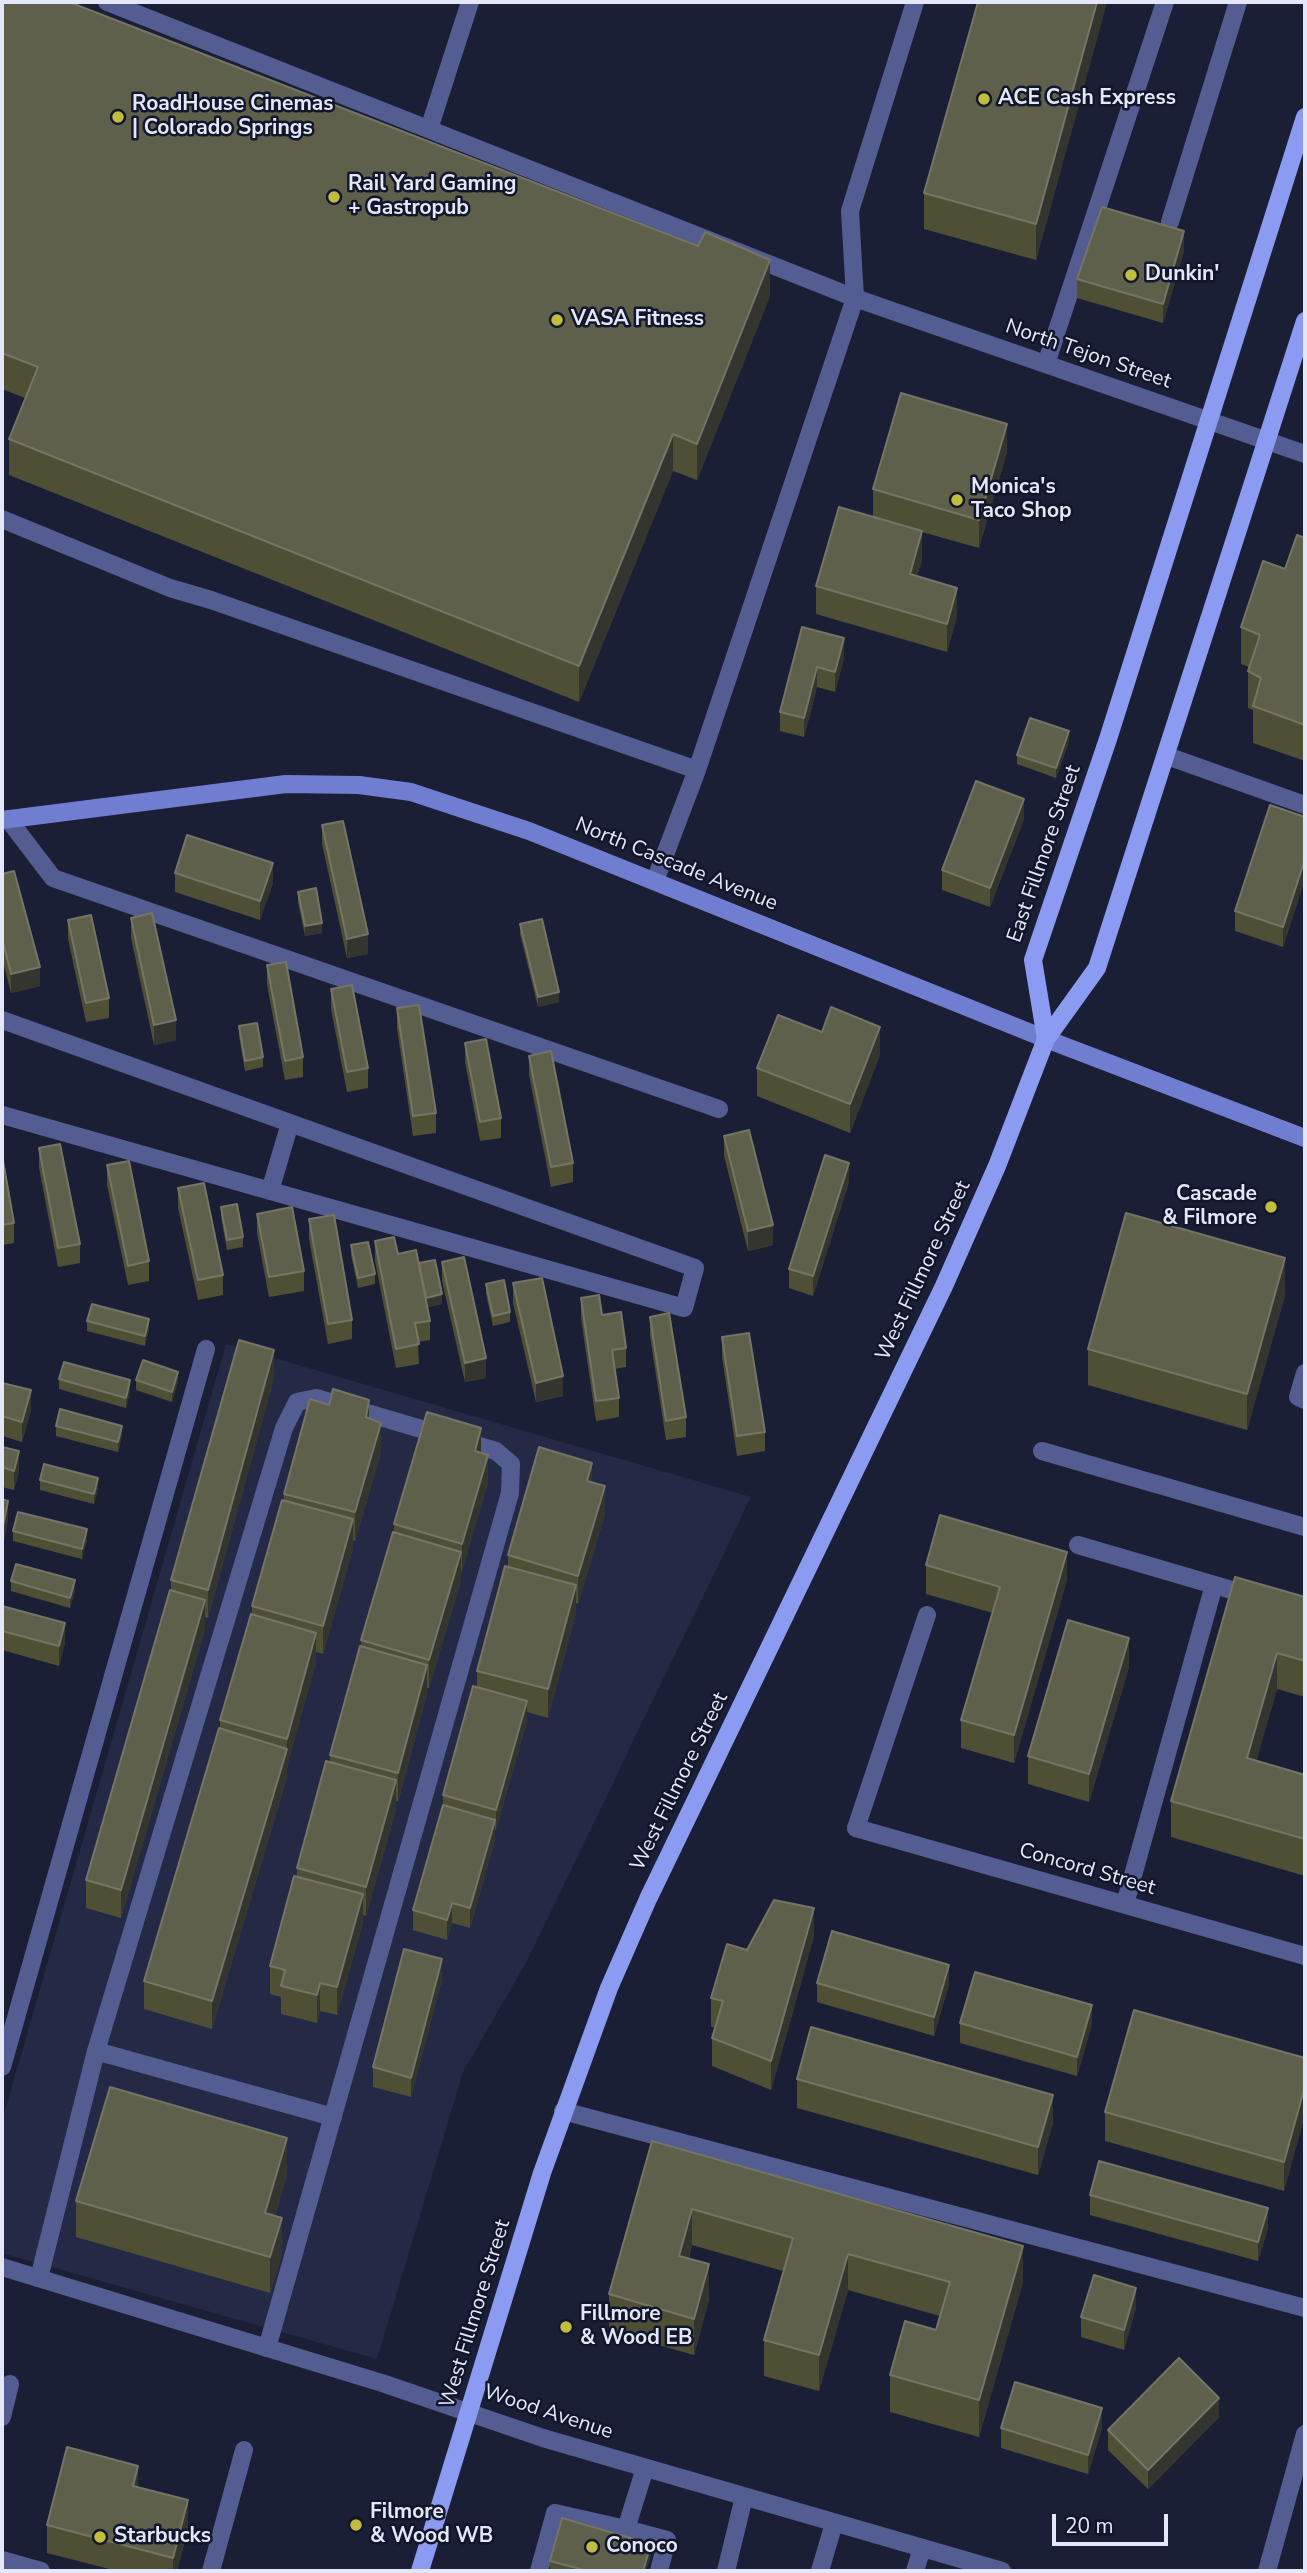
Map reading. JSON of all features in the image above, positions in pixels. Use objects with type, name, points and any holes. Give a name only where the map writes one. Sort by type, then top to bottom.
[{"type":"main road","name":"East Fillmore Street","points":[[1046,1039],[1033,960],[1111,729],[1305,117]]},
{"type":"main road","points":[[1046,1039],[1097,968],[1305,321]]},
{"type":"main road","name":"West Fillmore Street","points":[[420,2571],[563,2111],[609,1988],[949,1276],[997,1166],[1046,1039]]},
{"type":"street","name":"North Tejon Street","points":[[107,2],[150,10],[429,130],[855,298],[1305,454]]},
{"type":"street","points":[[429,130],[470,2]]},
{"type":"street","points":[[655,881],[697,770],[855,298],[850,211],[915,2]]},
{"type":"street","points":[[1046,364],[1165,2]]},
{"type":"street","points":[[1170,222],[1238,2]]},
{"type":"street","points":[[2,519],[170,588],[697,770]]},
{"type":"street","points":[[1167,756],[1305,805]]},
{"type":"street","name":"North Cascade Avenue","points":[[5,819],[286,784],[359,785],[411,792],[470,810],[655,881],[1046,1039],[1305,1138]]},
{"type":"street","points":[[5,819],[53,878],[719,1110]]},
{"type":"street","points":[[2,1020],[695,1268],[684,1308],[2,1115]]},
{"type":"street","points":[[270,1191],[290,1123]]},
{"type":"street","points":[[2,2067],[205,1349]]},
{"type":"street","points":[[1305,1373],[1298,1397],[1305,1400]]},
{"type":"street","points":[[39,2278],[96,2051],[284,1427],[297,1402],[316,1398],[496,1451],[511,1464],[510,1493],[267,2348]]},
{"type":"street","points":[[1042,1451],[1305,1527]]},
{"type":"street","points":[[1078,1545],[1266,1600]]},
{"type":"street","points":[[1125,1904],[1214,1585]]},
{"type":"street","name":"Concord Street","points":[[927,1615],[856,1828],[1305,1956]]},
{"type":"street","points":[[96,2051],[332,2117]]},
{"type":"street","points":[[563,2111],[1305,2308]]},
{"type":"street","name":"Wood Avenue","points":[[2,2267],[470,2412],[543,2438],[1002,2571]]},
{"type":"street","points":[[2,2417],[10,2384]]},
{"type":"street","points":[[1267,2571],[1305,2434]]},
{"type":"street","points":[[211,2571],[244,2450]]},
{"type":"street","points":[[626,2529],[645,2468]]},
{"type":"street","points":[[726,2571],[744,2497]]},
{"type":"street","points":[[539,2571],[555,2513],[605,2532],[626,2529],[667,2540],[659,2571]]},
{"type":"street","points":[[820,2571],[834,2523]]},
{"type":"street","points":[[915,2571],[922,2548]]},
{"type":"street","points":[[2,2560],[41,2571]]},
{"type":"shaded area","points":[[226,1344],[751,1497],[529,1957],[463,2072],[377,2359],[2,2253],[2,2121]]},
{"type":"building","points":[[2,2],[69,2],[698,246],[705,232],[770,260],[697,444],[673,434],[579,666],[9,439],[38,367],[2,353]]},
{"type":"building","points":[[978,2],[1097,2],[1036,224],[924,193]]},
{"type":"building","name":"Dunkin'","points":[[1102,207],[1184,231],[1163,304],[1077,279]]},
{"type":"building","points":[[901,393],[1007,424],[979,520],[873,489]]},
{"type":"building","points":[[839,507],[922,531],[910,574],[957,588],[947,624],[816,586]]},
{"type":"building","points":[[1297,535],[1305,538],[1305,725],[1253,706],[1261,678],[1248,671],[1260,635],[1241,627],[1263,561],[1285,569]]},
{"type":"building","points":[[802,627],[844,638],[835,672],[817,667],[804,718],[780,712]]},
{"type":"building","points":[[1030,718],[1069,731],[1056,768],[1017,755]]},
{"type":"building","points":[[976,781],[1024,799],[990,888],[942,870]]},
{"type":"building","points":[[1270,805],[1305,817],[1305,859],[1283,927],[1235,911]]},
{"type":"building","points":[[343,821],[368,934],[347,939],[322,825]]},
{"type":"building","points":[[187,835],[273,863],[260,901],[175,873]]},
{"type":"building","points":[[14,871],[40,967],[11,974],[2,938],[2,874]]},
{"type":"building","points":[[316,888],[322,923],[305,926],[298,892]]},
{"type":"building","points":[[152,913],[176,1020],[154,1025],[131,918]]},
{"type":"building","points":[[91,915],[109,998],[86,1003],[68,920]]},
{"type":"building","points":[[542,919],[559,992],[538,997],[520,924]]},
{"type":"building","points":[[286,962],[303,1057],[285,1061],[267,965]]},
{"type":"building","points":[[352,985],[368,1068],[347,1072],[331,989]]},
{"type":"building","points":[[419,1005],[436,1113],[413,1116],[397,1008]]},
{"type":"building","points":[[831,1007],[880,1027],[850,1104],[757,1068],[778,1015],[822,1032]]},
{"type":"building","points":[[257,1023],[263,1057],[245,1061],[239,1026]]},
{"type":"building","points":[[486,1039],[501,1118],[480,1122],[465,1043]]},
{"type":"building","points":[[551,1051],[573,1163],[551,1167],[529,1056]]},
{"type":"building","points":[[749,1130],[773,1225],[748,1231],[724,1136]]},
{"type":"building","points":[[60,1144],[80,1244],[58,1248],[39,1148]]},
{"type":"building","points":[[2,1155],[14,1223],[2,1225]]},
{"type":"building","points":[[825,1155],[849,1163],[813,1276],[789,1269]]},
{"type":"building","points":[[129,1161],[149,1261],[128,1266],[107,1165]]},
{"type":"building","points":[[204,1183],[223,1275],[198,1280],[178,1188]]},
{"type":"building","points":[[237,1204],[243,1237],[227,1240],[221,1207]]},
{"type":"building","points":[[292,1207],[304,1271],[269,1277],[257,1214]]},
{"type":"building","points":[[1126,1213],[1285,1258],[1247,1394],[1088,1349]]},
{"type":"building","points":[[334,1215],[352,1320],[328,1324],[309,1219]]},
{"type":"building","points":[[394,1237],[398,1254],[416,1250],[430,1321],[415,1323],[419,1344],[396,1349],[375,1241]]},
{"type":"building","points":[[368,1242],[375,1274],[358,1278],[351,1245]]},
{"type":"building","points":[[464,1257],[486,1358],[465,1363],[442,1262]]},
{"type":"building","points":[[435,1260],[442,1294],[426,1298],[419,1263]]},
{"type":"building","points":[[542,1278],[563,1376],[536,1383],[513,1283]]},
{"type":"building","points":[[504,1280],[510,1312],[493,1316],[486,1284]]},
{"type":"building","points":[[599,1295],[602,1315],[621,1312],[626,1348],[612,1350],[619,1398],[596,1401],[581,1298]]},
{"type":"building","points":[[92,1304],[149,1319],[145,1336],[87,1321]]},
{"type":"building","points":[[669,1313],[686,1417],[666,1421],[650,1317]]},
{"type":"building","points":[[749,1333],[765,1432],[737,1436],[722,1337]]},
{"type":"building","points":[[239,1340],[274,1350],[208,1590],[171,1580]]},
{"type":"building","points":[[143,1360],[178,1372],[172,1392],[136,1380]]},
{"type":"building","points":[[64,1362],[130,1380],[126,1398],[59,1379]]},
{"type":"building","points":[[2,1383],[31,1390],[22,1422],[2,1416]]},
{"type":"building","points":[[333,1389],[369,1400],[366,1417],[381,1423],[355,1512],[284,1494],[310,1399],[329,1405]]},
{"type":"building","points":[[60,1409],[122,1426],[118,1442],[56,1426]]},
{"type":"building","points":[[427,1412],[481,1428],[475,1451],[488,1455],[462,1544],[394,1524]]},
{"type":"building","points":[[2,1447],[19,1451],[14,1471],[2,1467]]},
{"type":"building","points":[[539,1447],[592,1463],[587,1481],[605,1486],[578,1576],[508,1555]]},
{"type":"building","points":[[44,1464],[98,1478],[94,1494],[40,1480]]},
{"type":"building","points":[[2,1499],[8,1501],[3,1526],[2,1525]]},
{"type":"building","points":[[282,1500],[353,1519],[323,1626],[252,1606]]},
{"type":"building","points":[[18,1512],[87,1529],[82,1549],[13,1531]]},
{"type":"building","points":[[940,1515],[1067,1552],[1014,1735],[961,1720],[1000,1587],[926,1565]]},
{"type":"building","points":[[393,1532],[461,1552],[429,1660],[361,1640]]},
{"type":"building","points":[[16,1564],[75,1580],[70,1598],[11,1581]]},
{"type":"building","points":[[505,1566],[576,1585],[548,1689],[477,1671]]},
{"type":"building","points":[[1235,1577],[1305,1597],[1305,1661],[1277,1653],[1247,1758],[1305,1775],[1305,1839],[1171,1801]]},
{"type":"building","points":[[170,1590],[205,1600],[121,1890],[86,1880]]},
{"type":"building","points":[[2,1606],[65,1623],[59,1646],[2,1631]]},
{"type":"building","points":[[251,1614],[316,1633],[287,1739],[220,1720]]},
{"type":"building","points":[[1068,1620],[1129,1638],[1089,1774],[1028,1756]]},
{"type":"building","points":[[360,1646],[427,1665],[398,1773],[330,1755]]},
{"type":"building","points":[[473,1686],[527,1701],[496,1810],[443,1795]]},
{"type":"building","points":[[219,1728],[287,1749],[212,2001],[144,1981]]},
{"type":"building","points":[[326,1761],[396,1780],[366,1887],[297,1868]]},
{"type":"building","points":[[443,1805],[495,1820],[470,1908],[452,1903],[447,1920],[413,1910]]},
{"type":"building","points":[[294,1876],[363,1894],[337,1987],[320,1983],[317,1995],[281,1986],[285,1970],[270,1966]]},
{"type":"building","points":[[774,1900],[814,1908],[771,2061],[712,2038],[723,2001],[711,1998],[727,1944],[747,1950]]},
{"type":"building","points":[[832,1931],[949,1965],[934,2017],[817,1983]]},
{"type":"building","points":[[404,1949],[442,1959],[411,2078],[373,2067]]},
{"type":"building","points":[[975,1972],[1092,2005],[1077,2057],[960,2023]]},
{"type":"building","points":[[1134,2010],[1305,2058],[1305,2086],[1284,2162],[1105,2112]]},
{"type":"building","points":[[811,2027],[1053,2095],[1038,2147],[797,2079]]},
{"type":"building","points":[[110,2087],[287,2138],[265,2213],[282,2218],[270,2257],[76,2201]]},
{"type":"building","points":[[652,2141],[1023,2246],[979,2400],[890,2375],[905,2321],[936,2330],[950,2282],[848,2254],[819,2355],[764,2340],[793,2238],[692,2209],[679,2256],[709,2264],[694,2319],[609,2294]]},
{"type":"building","points":[[1099,2161],[1268,2208],[1258,2242],[1090,2195]]},
{"type":"building","points":[[1094,2275],[1136,2288],[1124,2330],[1081,2317]]},
{"type":"building","points":[[1179,2358],[1219,2398],[1148,2470],[1108,2430]]},
{"type":"building","points":[[1015,2382],[1102,2408],[1088,2455],[1001,2428]]},
{"type":"building","points":[[67,2447],[138,2466],[133,2486],[188,2500],[173,2558],[47,2525]]},
{"type":"building","name":"Conoco","points":[[562,2518],[651,2544],[643,2571],[588,2571],[550,2561]]},
{"type":"place","name":"ACE Cash Express","points":[[984,99]]},
{"type":"place","name":"RoadHouse Cinemas | Colorado Springs","points":[[118,117]]},
{"type":"place","name":"Rail Yard Gaming + Gastropub","points":[[334,197]]},
{"type":"place","name":"Dunkin'","points":[[1131,275]]},
{"type":"place","name":"VASA Fitness","points":[[557,320]]},
{"type":"place","name":"Monica's Taco Shop","points":[[957,500]]},
{"type":"place","name":"Cascade & Filmore","points":[[1271,1207]]},
{"type":"place","name":"Fillmore & Wood EB","points":[[566,2327]]},
{"type":"place","name":"Filmore & Wood WB","points":[[356,2525]]},
{"type":"place","name":"Starbucks","points":[[100,2537]]},
{"type":"place","name":"Conoco","points":[[592,2547]]}]
